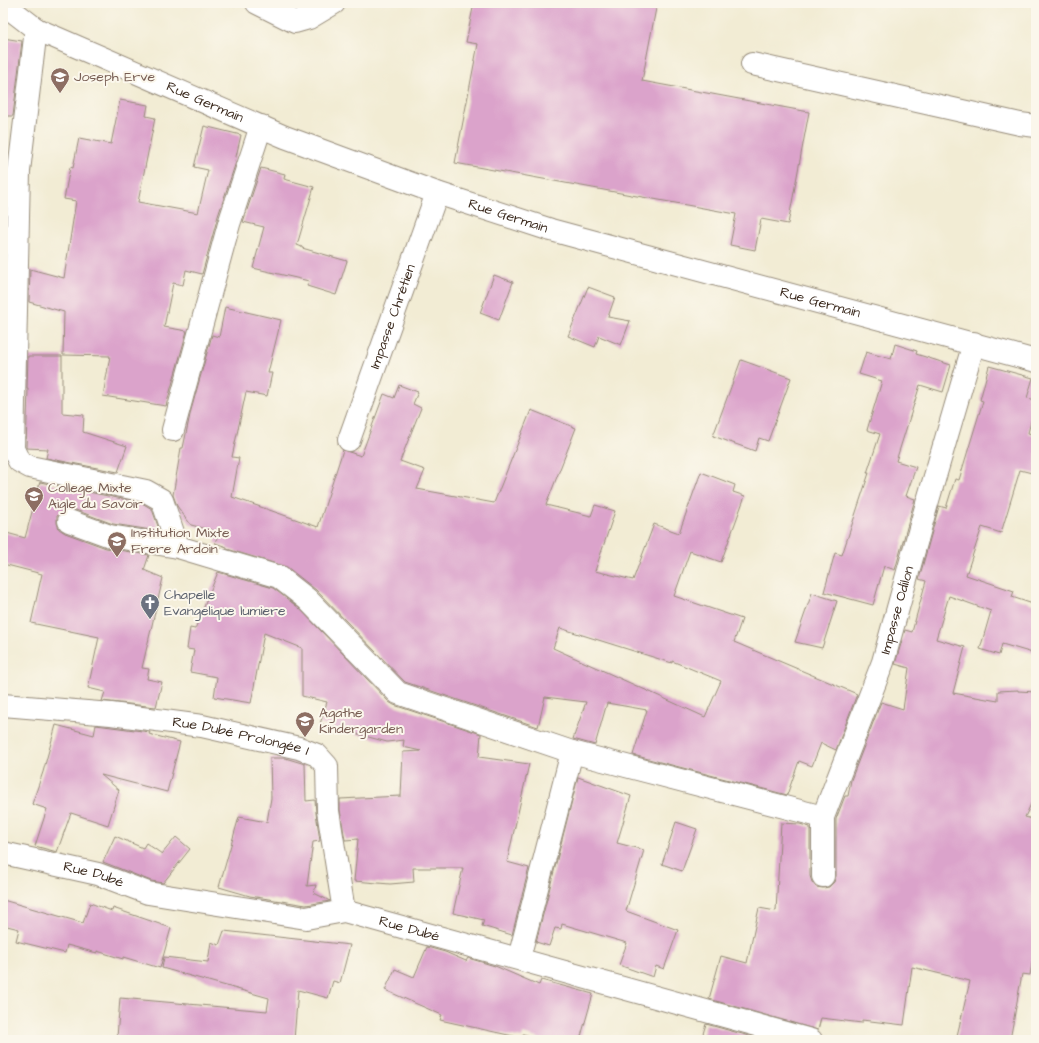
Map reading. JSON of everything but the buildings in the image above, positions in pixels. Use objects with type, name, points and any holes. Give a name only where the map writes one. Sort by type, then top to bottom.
[{"type":"street","points":[[257,3],[295,22],[309,18],[334,3]]},
{"type":"street","name":"Rue Germain","points":[[3,7],[14,12],[36,29],[261,126],[437,193],[551,230],[974,343],[1036,361]]},
{"type":"street","points":[[36,29],[19,171],[13,449],[19,461],[30,467],[146,491],[157,497],[162,500],[178,547]]},
{"type":"street","points":[[752,64],[1020,124],[1036,126]]},
{"type":"street","points":[[173,430],[229,224],[261,126]]},
{"type":"street","name":"Impasse Chrétien","points":[[349,440],[437,193]]},
{"type":"street","name":"Impasse Odilon","points":[[823,876],[823,817],[882,662],[974,343]]},
{"type":"street","points":[[68,521],[110,536],[178,547],[279,577],[307,599],[398,693],[572,752],[823,817]]},
{"type":"street","name":"Rue Dubé Prolongée I","points":[[3,705],[111,714],[202,726],[299,748],[317,755],[327,766],[328,811],[344,911]]},
{"type":"street","points":[[519,958],[572,752]]},
{"type":"street","name":"Rue Dubé","points":[[3,853],[98,874],[148,893],[163,896],[306,918],[344,911],[519,958],[811,1040]]},
{"type":"place","name":"Joseph Erve","points":[[60,94]]},
{"type":"place","name":"College Mixte Aigle du Savoir","points":[[34,513]]},
{"type":"place","name":"Institution Mixte Frere Ardoin","points":[[117,558]]},
{"type":"place","name":"Chapelle Evangelique lumiere","points":[[150,620]]},
{"type":"place","name":"Agathe Kindergarden","points":[[305,738]]}]
